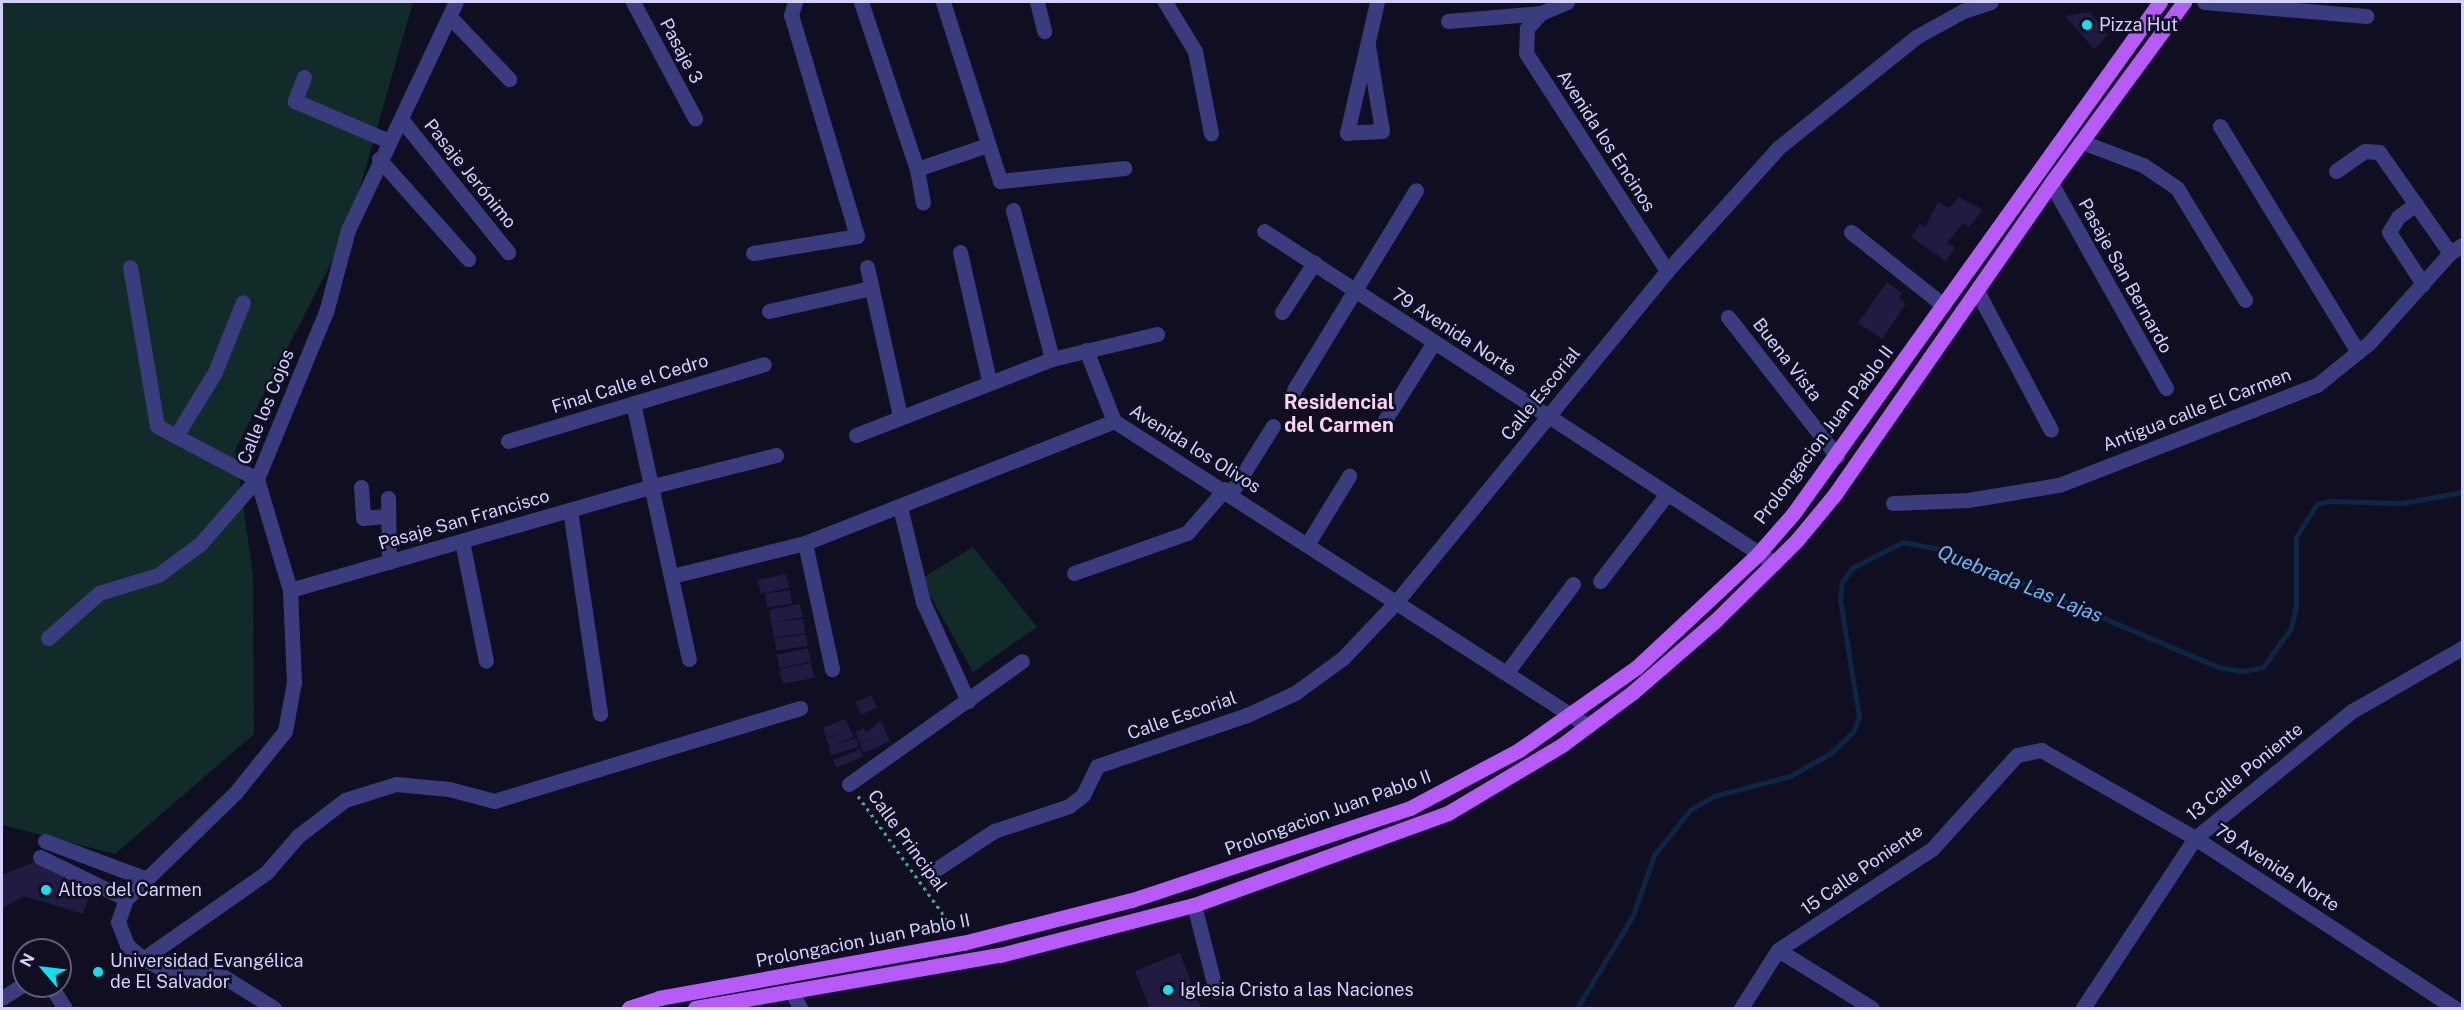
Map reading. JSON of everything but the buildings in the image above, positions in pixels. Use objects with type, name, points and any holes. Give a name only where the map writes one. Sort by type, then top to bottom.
[{"type":"main road","name":"Prolongacion Juan Pablo II","points":[[630,1008],[659,998],[963,943],[1132,900],[1410,808],[1473,777],[1573,715],[1637,667],[1758,554],[1837,456],[2160,2]]},
{"type":"main road","name":"Prolongacion Juan Pablo II","points":[[695,1008],[1000,955],[1194,905],[1448,813],[1588,726],[1716,620],[1774,563],[1835,494],[2051,183],[2184,2]]},
{"type":"street","name":"Calle los Cojos","points":[[274,1008],[224,977],[161,968],[143,959],[127,945],[118,922],[126,899],[144,878],[236,792],[285,731],[294,682],[290,590],[257,479],[326,312],[348,230],[379,159],[401,119],[456,2]]},
{"type":"street","name":"Pasaje 3","points":[[636,2],[695,118]]},
{"type":"street","points":[[753,253],[857,236],[791,15],[795,2]]},
{"type":"street","points":[[861,2],[916,169],[923,202]]},
{"type":"street","points":[[943,2],[1000,181],[1124,168]]},
{"type":"street","points":[[1037,2],[1044,31]]},
{"type":"street","points":[[1165,2],[1196,51],[1211,133]]},
{"type":"street","points":[[1368,46],[1382,131],[1347,133],[1377,2]]},
{"type":"street","points":[[1448,21],[1541,13],[1567,2]]},
{"type":"street","name":"Calle Escorial","points":[[935,870],[994,831],[1069,806],[1083,795],[1097,766],[1247,715],[1295,693],[1343,658],[1397,601],[1666,271],[1778,148],[1916,37],[1963,11],[1991,2]]},
{"type":"street","points":[[2204,2],[2366,16]]},
{"type":"street","name":"Avenida los Encinos","points":[[1541,13],[1527,28],[1527,53],[1666,271]]},
{"type":"street","points":[[450,17],[509,79]]},
{"type":"street","points":[[304,77],[295,101],[389,141]]},
{"type":"street","name":"Pasaje Jerónimo","points":[[401,119],[508,252]]},
{"type":"street","points":[[2220,126],[2358,352]]},
{"type":"street","points":[[2082,142],[2154,171],[2177,188],[2245,300]]},
{"type":"street","points":[[916,169],[988,145]]},
{"type":"street","points":[[2336,171],[2365,151],[2379,152],[2416,204],[2456,249]]},
{"type":"street","points":[[379,159],[468,259]]},
{"type":"street","name":"Pasaje San Bernardo","points":[[2051,183],[2166,388]]},
{"type":"street","points":[[1293,390],[1416,190]]},
{"type":"street","points":[[2416,204],[2398,217],[2389,232],[2423,284]]},
{"type":"street","points":[[1013,210],[1052,359]]},
{"type":"street","name":"79 Avenida Norte","points":[[1264,231],[1774,563]]},
{"type":"street","points":[[1851,232],[1943,305]]},
{"type":"street","name":"Antigua calle El Carmen","points":[[1893,503],[1968,500],[2059,485],[2317,386],[2358,352],[2456,249]]},
{"type":"street","points":[[960,252],[989,381]]},
{"type":"street","points":[[1282,312],[1314,263]]},
{"type":"street","points":[[48,638],[99,593],[158,575],[200,544],[257,479],[157,426],[130,267]]},
{"type":"street","points":[[867,267],[900,416]]},
{"type":"street","points":[[769,311],[872,288]]},
{"type":"street","points":[[1977,291],[2051,430]]},
{"type":"street","points":[[177,436],[215,372],[243,302]]},
{"type":"street","name":"Buena Vista","points":[[1728,317],[1837,456]]},
{"type":"street","points":[[856,435],[989,381],[1052,359],[1157,334]]},
{"type":"street","points":[[1383,423],[1434,342]]},
{"type":"street","points":[[1086,350],[1114,421]]},
{"type":"street","name":"Final Calle el Cedro","points":[[508,441],[764,364]]},
{"type":"street","points":[[633,403],[649,487],[672,576],[689,659]]},
{"type":"street","name":"Avenida los Olivos","points":[[672,576],[805,543],[1114,421],[1228,491],[1588,726]]},
{"type":"street","points":[[1074,573],[1187,533],[1228,491],[1273,426]]},
{"type":"street","name":"Pasaje San Francisco","points":[[290,590],[649,487],[776,455]]},
{"type":"street","points":[[1308,543],[1348,476]]},
{"type":"street","points":[[362,488],[363,518],[388,516]]},
{"type":"street","points":[[1600,581],[1667,494]]},
{"type":"street","points":[[388,498],[389,562]]},
{"type":"street","points":[[900,507],[923,602],[968,701]]},
{"type":"street","points":[[570,510],[600,714]]},
{"type":"street","points":[[462,541],[486,661]]},
{"type":"street","points":[[805,543],[832,669]]},
{"type":"street","points":[[1507,672],[1574,584]]},
{"type":"street","name":"13 Calle Poniente","points":[[2083,1008],[2195,838],[2352,711],[2463,648]]},
{"type":"street","points":[[849,784],[1022,661]]},
{"type":"street","points":[[143,959],[266,873],[298,836],[345,800],[396,784],[449,789],[494,801],[800,708]]},
{"type":"street","name":"79 Avenida Norte","points":[[2041,750],[2195,838],[2455,1008]]},
{"type":"street","name":"15 Calle Poniente","points":[[1741,1008],[1778,950],[1932,849],[2017,755],[2041,750]]},
{"type":"street","points":[[45,841],[144,878]]},
{"type":"street","points":[[40,858],[126,899]]},
{"type":"street","points":[[1194,905],[1216,991]]},
{"type":"street","points":[[1778,950],[1872,1008]]},
{"type":"street","points":[[792,992],[800,1008]]},
{"type":"path","name":"Calle Principal","points":[[849,784],[963,943]]},
{"type":"green space","points":[[2,2],[413,2],[348,230],[235,450],[253,574],[254,734],[115,854],[2,825]]},
{"type":"green space","points":[[973,547],[1037,627],[973,672],[921,579]]},
{"type":"waterway","name":"Quebrada Las Lajas","points":[[1577,1008],[1633,915],[1654,855],[1691,809],[1714,796],[1790,776],[1831,753],[1853,732],[1859,717],[1840,600],[1842,582],[1852,568],[1903,542],[1944,550],[2218,667],[2243,671],[2263,667],[2291,628],[2296,607],[2296,537],[2317,504],[2329,501],[2402,503],[2462,492]]},
{"type":"place","name":"Pizza Hut","points":[[2087,25]]},
{"type":"place","name":"Altos del Carmen","points":[[46,890]]},
{"type":"place","name":"Universidad Evangélica de El Salvador","points":[[98,972]]},
{"type":"place","name":"Iglesia Cristo a las Naciones","points":[[1168,990]]},
{"type":"district","name":"Residencial del Carmen","points":[[1339,414]]}]
